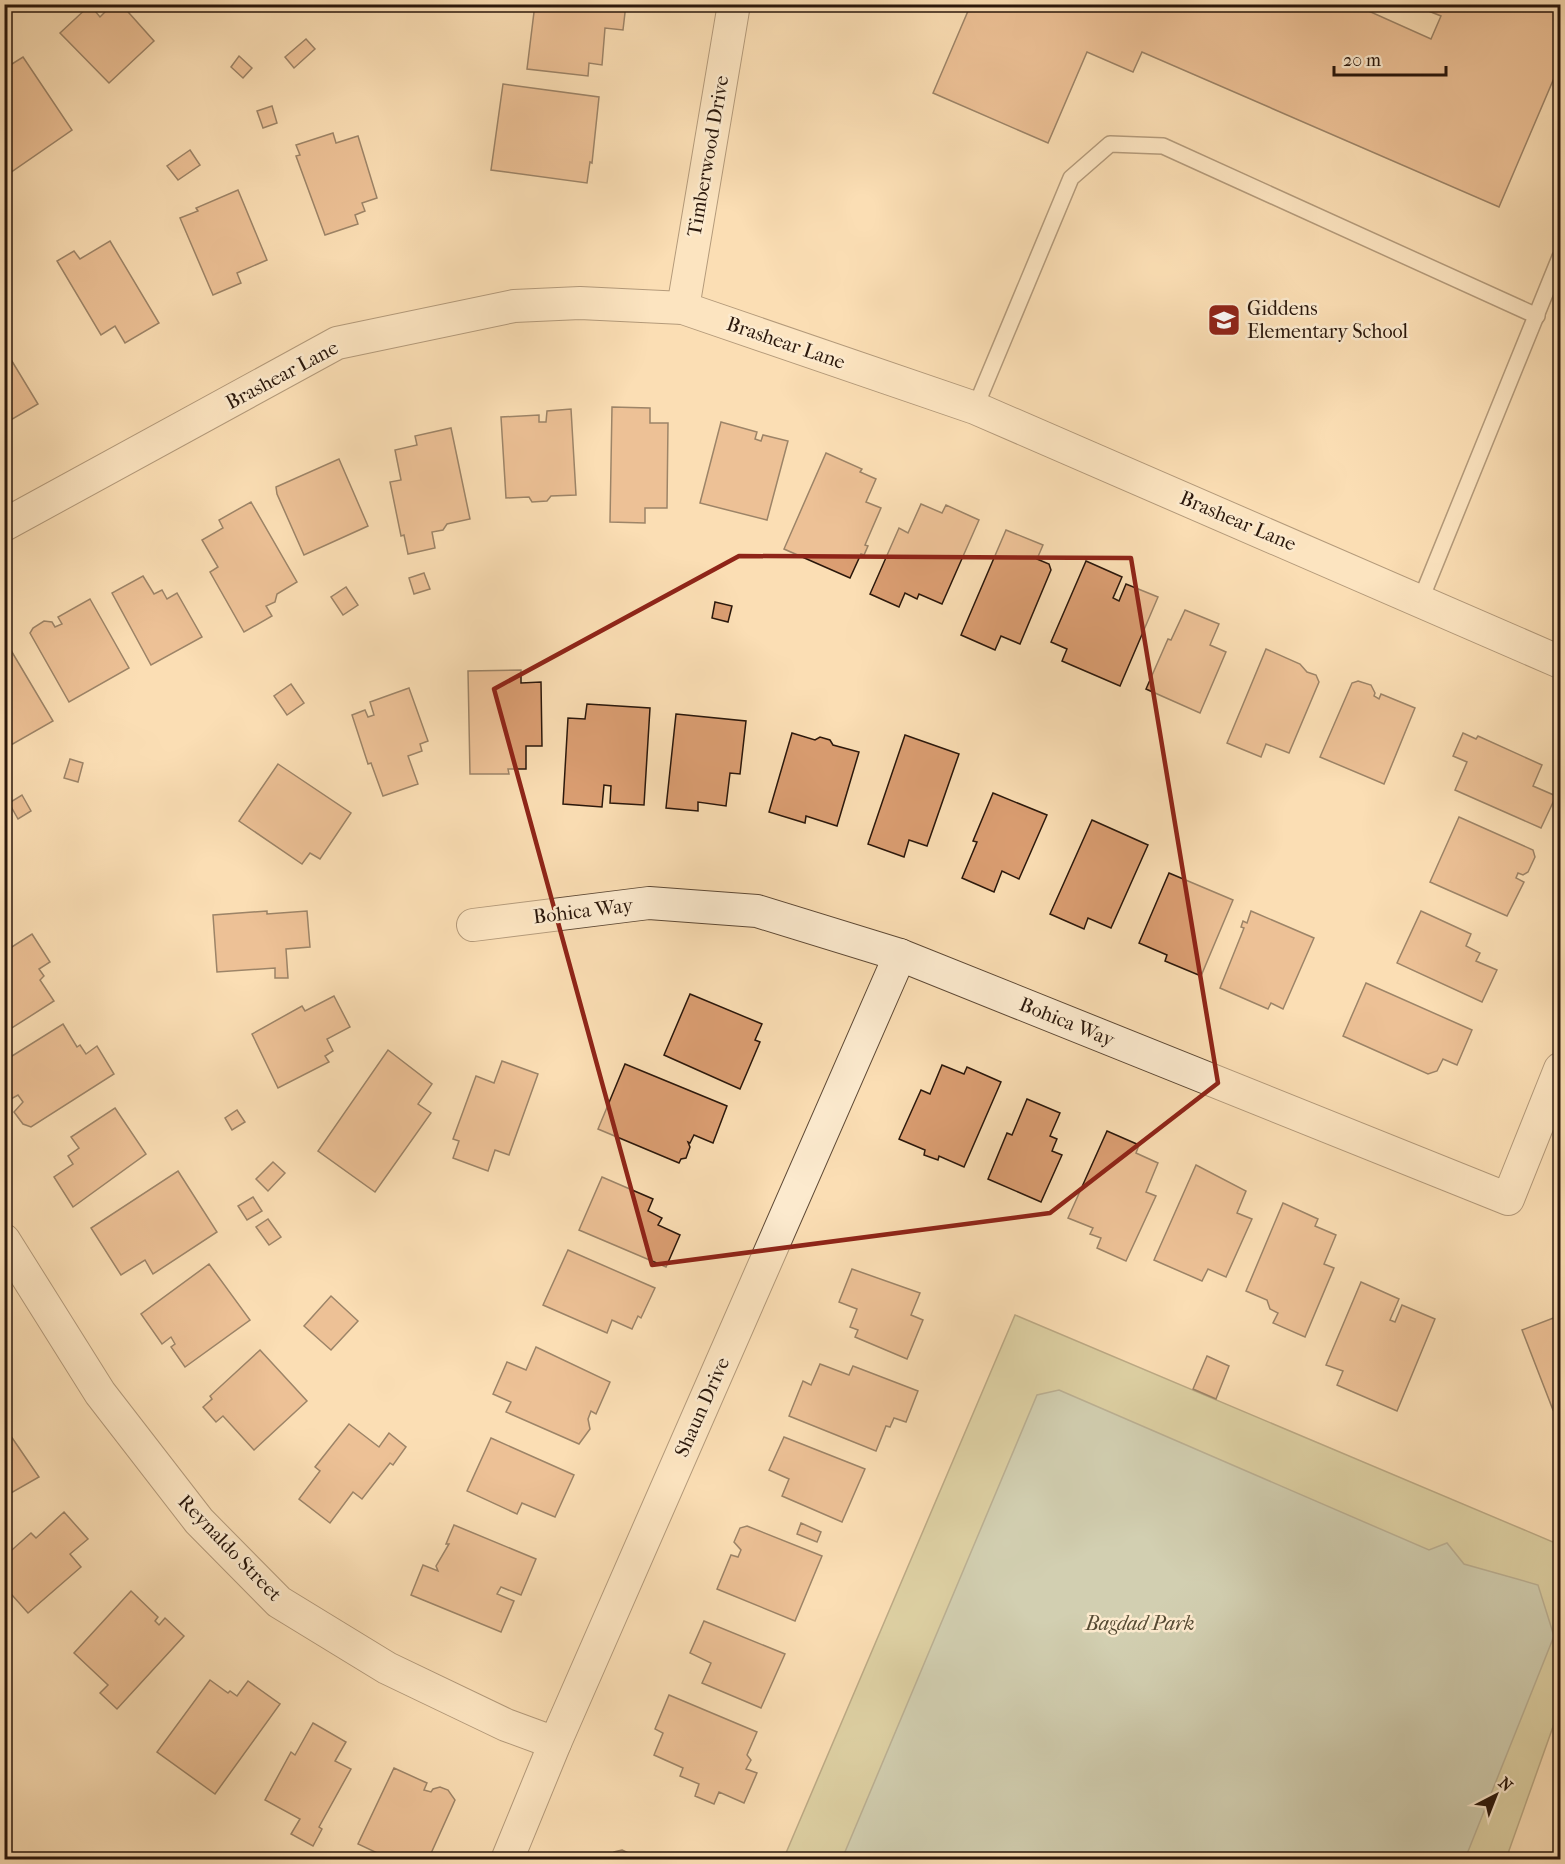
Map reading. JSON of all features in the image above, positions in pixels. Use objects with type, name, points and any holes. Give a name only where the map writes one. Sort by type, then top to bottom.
[{"type":"street","name":"Timberwood Drive","points":[[683,308],[734,4]]},
{"type":"street","name":"Brashear Lane","points":[[4,525],[337,343],[514,306],[580,303],[683,308],[975,408],[1421,599],[1560,662]]},
{"type":"street","name":"Bohica Way","points":[[473,925],[649,903],[757,911],[900,955],[1508,1199],[1560,1069]]},
{"type":"street","name":"Shaun Drive","points":[[507,1860],[555,1743],[900,955]]},
{"type":"street","name":"Reynaldo Street","points":[[4,1240],[100,1393],[199,1521],[279,1602],[387,1668],[506,1725],[555,1743]]},
{"type":"lane","points":[[975,408],[1071,178],[1110,144],[1163,146],[1537,316]]},
{"type":"lane","points":[[1421,599],[1560,257]]},
{"type":"highlighted area","points":[[739,556],[1131,558],[1218,1083],[1050,1213],[652,1265],[494,689]]},
{"type":"green space","name":"Bagdad Park","points":[[1015,1315],[1560,1545],[1560,1707],[1506,1859],[783,1860]]},
{"type":"shaded area","name":"Bagdad Park","points":[[1059,1390],[1429,1550],[1447,1543],[1464,1564],[1538,1585],[1554,1636],[1465,1859],[842,1859],[1037,1395]]},
{"type":"building","points":[[113,4],[121,4],[154,41],[109,83],[60,33],[90,5],[100,17]]},
{"type":"building","points":[[535,4],[626,4],[623,30],[605,28],[602,65],[589,63],[588,76],[527,69]]},
{"type":"building","points":[[971,4],[1353,4],[1431,39],[1441,16],[1426,10],[1429,4],[1560,4],[1560,64],[1499,207],[1142,52],[1133,72],[1087,52],[1048,143],[933,93]]},
{"type":"building","points":[[306,39],[315,49],[294,68],[285,57]]},
{"type":"building","points":[[239,56],[252,68],[243,78],[231,67]]},
{"type":"building","points":[[23,57],[72,130],[4,177],[4,69]]},
{"type":"building","points":[[503,84],[599,97],[592,163],[590,162],[587,183],[491,170]]},
{"type":"building","points":[[272,106],[277,123],[263,128],[257,111]]},
{"type":"building","points":[[333,133],[336,143],[358,136],[377,198],[362,203],[365,211],[355,215],[358,224],[325,235],[296,156],[300,155],[296,145]]},
{"type":"building","points":[[190,150],[200,165],[178,180],[167,166]]},
{"type":"building","points":[[238,190],[267,260],[237,273],[241,283],[213,295],[180,218],[198,211],[196,208]]},
{"type":"building","points":[[110,241],[159,323],[125,343],[115,326],[101,335],[57,261],[74,251],[80,259]]},
{"type":"building","points":[[4,348],[38,404],[4,424]]},
{"type":"building","points":[[612,407],[650,408],[650,423],[668,423],[667,508],[645,508],[645,523],[610,522]]},
{"type":"building","points":[[571,409],[576,495],[551,496],[547,501],[532,502],[529,497],[506,498],[501,417],[539,415],[539,422],[546,422],[547,411]]},
{"type":"building","points":[[721,422],[757,432],[755,439],[761,441],[763,435],[788,441],[767,520],[700,503]]},
{"type":"building","points":[[451,428],[470,519],[447,524],[443,530],[432,532],[435,548],[408,554],[404,535],[401,536],[390,482],[401,480],[395,450],[417,445],[415,436]]},
{"type":"building","points":[[826,453],[862,469],[860,472],[876,479],[866,502],[881,508],[865,545],[868,546],[864,555],[861,554],[850,578],[784,549]]},
{"type":"building","points":[[339,459],[368,526],[304,555],[276,487]]},
{"type":"building","points":[[251,502],[297,582],[277,594],[275,602],[266,606],[272,616],[244,632],[210,572],[218,567],[202,540],[223,528],[219,520]]},
{"type":"building","points":[[921,504],[942,513],[946,505],[979,520],[942,604],[919,594],[917,599],[905,593],[899,607],[870,594],[899,528],[908,533]]},
{"type":"building","points":[[1006,530],[1043,545],[1037,559],[1049,564],[1051,570],[1020,644],[1001,636],[995,650],[961,635]]},
{"type":"building","points":[[1086,561],[1122,577],[1113,598],[1119,601],[1126,584],[1158,597],[1120,686],[1062,661],[1067,649],[1051,642]]},
{"type":"building","points":[[424,573],[430,589],[414,594],[409,578]]},
{"type":"building","points":[[143,576],[154,594],[162,590],[167,599],[177,593],[202,637],[151,665],[112,593]]},
{"type":"building","points":[[346,587],[358,605],[343,615],[331,597]]},
{"type":"building","points":[[90,599],[129,668],[69,702],[30,633],[33,628],[44,621],[52,622],[55,627],[62,624],[58,617]]},
{"type":"building","points":[[715,602],[732,606],[728,622],[712,618]]},
{"type":"building","points":[[1185,610],[1219,624],[1210,645],[1226,652],[1200,713],[1146,689],[1168,639],[1171,640]]},
{"type":"building","points":[[9,647],[53,721],[4,749],[4,650]]},
{"type":"building","points":[[1266,649],[1300,664],[1307,672],[1316,675],[1319,682],[1289,753],[1266,744],[1261,757],[1227,743]]},
{"type":"building","points":[[521,670],[521,683],[541,682],[542,746],[526,746],[526,769],[508,769],[509,774],[470,774],[468,671]]},
{"type":"building","points":[[1358,681],[1371,685],[1374,696],[1379,699],[1381,694],[1415,708],[1384,784],[1320,757],[1352,683]]},
{"type":"building","points":[[291,684],[304,703],[287,715],[274,696]]},
{"type":"building","points":[[409,688],[428,741],[420,744],[422,751],[408,756],[418,784],[383,796],[371,763],[368,764],[352,715],[365,710],[368,717],[374,715],[370,702]]},
{"type":"building","points":[[587,704],[650,708],[644,805],[610,803],[611,786],[604,785],[602,807],[563,804],[568,718],[585,719]]},
{"type":"building","points":[[676,714],[746,721],[740,774],[730,773],[726,806],[698,802],[698,811],[666,808]]},
{"type":"building","points":[[792,733],[815,740],[820,737],[830,740],[833,745],[859,752],[837,826],[806,816],[805,823],[769,812]]},
{"type":"building","points":[[1463,733],[1476,739],[1478,736],[1542,765],[1533,786],[1556,796],[1541,828],[1455,790],[1467,762],[1453,756]]},
{"type":"building","points":[[905,735],[959,754],[927,846],[909,840],[904,857],[868,844]]},
{"type":"building","points":[[70,759],[83,763],[78,782],[64,778]]},
{"type":"building","points":[[278,764],[351,813],[320,859],[310,853],[302,864],[239,821]]},
{"type":"building","points":[[993,793],[1047,815],[1019,879],[1002,871],[994,892],[962,878],[977,842],[973,841]]},
{"type":"building","points":[[22,795],[31,811],[18,819],[9,803]]},
{"type":"building","points":[[1459,817],[1533,850],[1535,857],[1528,872],[1523,875],[1518,873],[1516,878],[1524,882],[1507,916],[1430,882]]},
{"type":"building","points":[[1092,820],[1148,845],[1111,928],[1088,918],[1084,929],[1050,914]]},
{"type":"building","points":[[1169,873],[1233,900],[1201,976],[1165,961],[1167,955],[1139,943]]},
{"type":"building","points":[[267,911],[267,914],[307,911],[310,947],[286,949],[288,978],[275,978],[275,968],[217,972],[213,915]]},
{"type":"building","points":[[1251,911],[1314,938],[1283,1009],[1271,1003],[1268,1009],[1220,988],[1244,928],[1241,927],[1243,921],[1247,923]]},
{"type":"building","points":[[1421,911],[1471,934],[1466,946],[1480,953],[1476,961],[1497,970],[1482,1002],[1397,963]]},
{"type":"building","points":[[32,934],[50,962],[39,969],[44,976],[40,980],[54,1001],[4,1033],[4,952]]},
{"type":"building","points":[[1366,983],[1472,1030],[1457,1065],[1443,1059],[1437,1071],[1428,1074],[1343,1036]]},
{"type":"building","points":[[690,994],[762,1024],[755,1040],[760,1042],[740,1089],[664,1055]]},
{"type":"building","points":[[334,996],[350,1027],[327,1039],[333,1051],[325,1056],[329,1062],[278,1088],[252,1034],[302,1006],[305,1011]]},
{"type":"building","points":[[63,1024],[77,1047],[80,1045],[86,1054],[97,1046],[114,1074],[31,1127],[23,1124],[14,1112],[23,1102],[18,1095],[11,1099],[4,1088],[4,1061]]},
{"type":"building","points":[[388,1050],[432,1084],[418,1104],[431,1113],[375,1192],[318,1151]]},
{"type":"building","points":[[502,1061],[538,1074],[509,1155],[495,1150],[488,1171],[453,1158],[459,1141],[453,1139],[476,1076],[494,1083]]},
{"type":"building","points":[[625,1064],[727,1106],[713,1143],[694,1135],[690,1143],[688,1142],[690,1147],[686,1158],[681,1159],[679,1163],[598,1129]]},
{"type":"building","points":[[942,1065],[964,1074],[967,1067],[1001,1082],[964,1167],[939,1156],[938,1160],[924,1155],[925,1150],[899,1139],[921,1090],[930,1094]]},
{"type":"building","points":[[1027,1099],[1060,1113],[1050,1136],[1057,1139],[1052,1151],[1062,1155],[1041,1202],[988,1179],[1007,1133],[1012,1135]]},
{"type":"building","points":[[115,1108],[146,1154],[73,1207],[54,1177],[73,1164],[68,1156],[79,1148],[71,1137]]},
{"type":"building","points":[[237,1110],[245,1122],[232,1130],[225,1118]]},
{"type":"building","points":[[1107,1131],[1139,1145],[1136,1153],[1158,1163],[1146,1192],[1156,1196],[1126,1261],[1097,1248],[1101,1238],[1090,1234],[1093,1228],[1068,1218]]},
{"type":"building","points":[[273,1162],[285,1173],[268,1191],[256,1179]]},
{"type":"building","points":[[1196,1165],[1246,1191],[1237,1213],[1252,1219],[1226,1277],[1208,1269],[1202,1281],[1154,1260]]},
{"type":"building","points":[[178,1171],[217,1232],[153,1274],[145,1260],[121,1275],[91,1228]]},
{"type":"building","points":[[602,1177],[653,1199],[648,1211],[662,1218],[658,1225],[680,1235],[666,1267],[579,1230]]},
{"type":"building","points":[[253,1197],[262,1211],[247,1220],[238,1206]]},
{"type":"building","points":[[1283,1203],[1318,1219],[1315,1226],[1336,1235],[1324,1264],[1334,1268],[1305,1337],[1273,1323],[1278,1313],[1270,1309],[1267,1300],[1246,1291]]},
{"type":"building","points":[[268,1219],[281,1237],[269,1245],[256,1227]]},
{"type":"building","points":[[568,1250],[655,1288],[641,1318],[638,1316],[632,1329],[612,1320],[607,1333],[543,1305]]},
{"type":"building","points":[[209,1264],[250,1320],[185,1367],[171,1347],[175,1344],[171,1337],[162,1344],[141,1314]]},
{"type":"building","points":[[852,1269],[920,1293],[911,1315],[923,1320],[907,1359],[855,1337],[858,1330],[850,1327],[857,1309],[839,1302]]},
{"type":"building","points":[[1361,1282],[1399,1299],[1390,1320],[1395,1322],[1402,1305],[1435,1319],[1397,1411],[1337,1385],[1343,1371],[1326,1365]]},
{"type":"building","points":[[331,1296],[358,1321],[331,1350],[304,1326]]},
{"type":"building","points":[[1556,1317],[1560,1327],[1560,1407],[1553,1410],[1522,1330]]},
{"type":"building","points":[[536,1347],[610,1382],[596,1414],[591,1411],[588,1419],[590,1429],[579,1444],[506,1412],[511,1402],[493,1394],[507,1362],[526,1370]]},
{"type":"building","points":[[260,1350],[307,1401],[254,1450],[223,1416],[216,1422],[203,1407],[212,1399],[210,1396]]},
{"type":"building","points":[[1207,1356],[1229,1366],[1216,1399],[1193,1389]]},
{"type":"building","points":[[820,1364],[849,1375],[853,1366],[918,1391],[906,1422],[894,1418],[890,1427],[886,1426],[876,1451],[789,1416],[803,1381],[811,1385]]},
{"type":"building","points":[[349,1424],[379,1447],[389,1433],[406,1447],[393,1465],[390,1463],[362,1499],[353,1492],[330,1523],[299,1499],[320,1471],[315,1467]]},
{"type":"building","points":[[4,1426],[39,1477],[4,1497]]},
{"type":"building","points":[[784,1437],[865,1469],[842,1522],[782,1496],[789,1479],[769,1470]]},
{"type":"building","points":[[491,1438],[574,1475],[555,1517],[522,1503],[517,1514],[467,1491]]},
{"type":"building","points":[[64,1512],[88,1539],[70,1554],[81,1567],[28,1613],[4,1586],[4,1557],[31,1533],[36,1538]]},
{"type":"building","points":[[801,1523],[821,1532],[817,1542],[797,1534]]},
{"type":"building","points":[[454,1525],[536,1559],[521,1595],[501,1587],[497,1594],[514,1601],[501,1632],[411,1595],[423,1565],[438,1571],[436,1566],[449,1544],[446,1544]]},
{"type":"building","points":[[747,1526],[822,1556],[795,1621],[717,1589],[731,1555],[738,1557],[741,1550],[734,1542],[740,1528]]},
{"type":"building","points":[[131,1591],[158,1617],[155,1621],[159,1625],[165,1618],[184,1636],[117,1709],[100,1693],[108,1685],[74,1653]]},
{"type":"building","points":[[704,1621],[785,1654],[761,1708],[702,1683],[711,1663],[690,1653]]},
{"type":"building","points":[[210,1680],[228,1693],[230,1691],[237,1696],[248,1681],[280,1704],[215,1794],[157,1752]]},
{"type":"building","points":[[669,1695],[757,1732],[747,1755],[751,1760],[746,1769],[757,1773],[744,1803],[719,1792],[714,1804],[695,1796],[699,1784],[680,1776],[683,1768],[654,1755],[663,1733],[655,1729]]},
{"type":"building","points":[[313,1723],[346,1742],[335,1761],[351,1769],[319,1827],[322,1829],[313,1846],[291,1834],[300,1819],[265,1800],[291,1752],[295,1755]]},
{"type":"building","points":[[394,1768],[427,1783],[424,1790],[431,1792],[440,1787],[448,1790],[455,1800],[428,1860],[392,1860],[358,1844]]},
{"type":"building","points":[[622,1850],[643,1860],[611,1860],[614,1852]]},
{"type":"place","name":"Giddens Elementary School","points":[[1224,320]]}]
